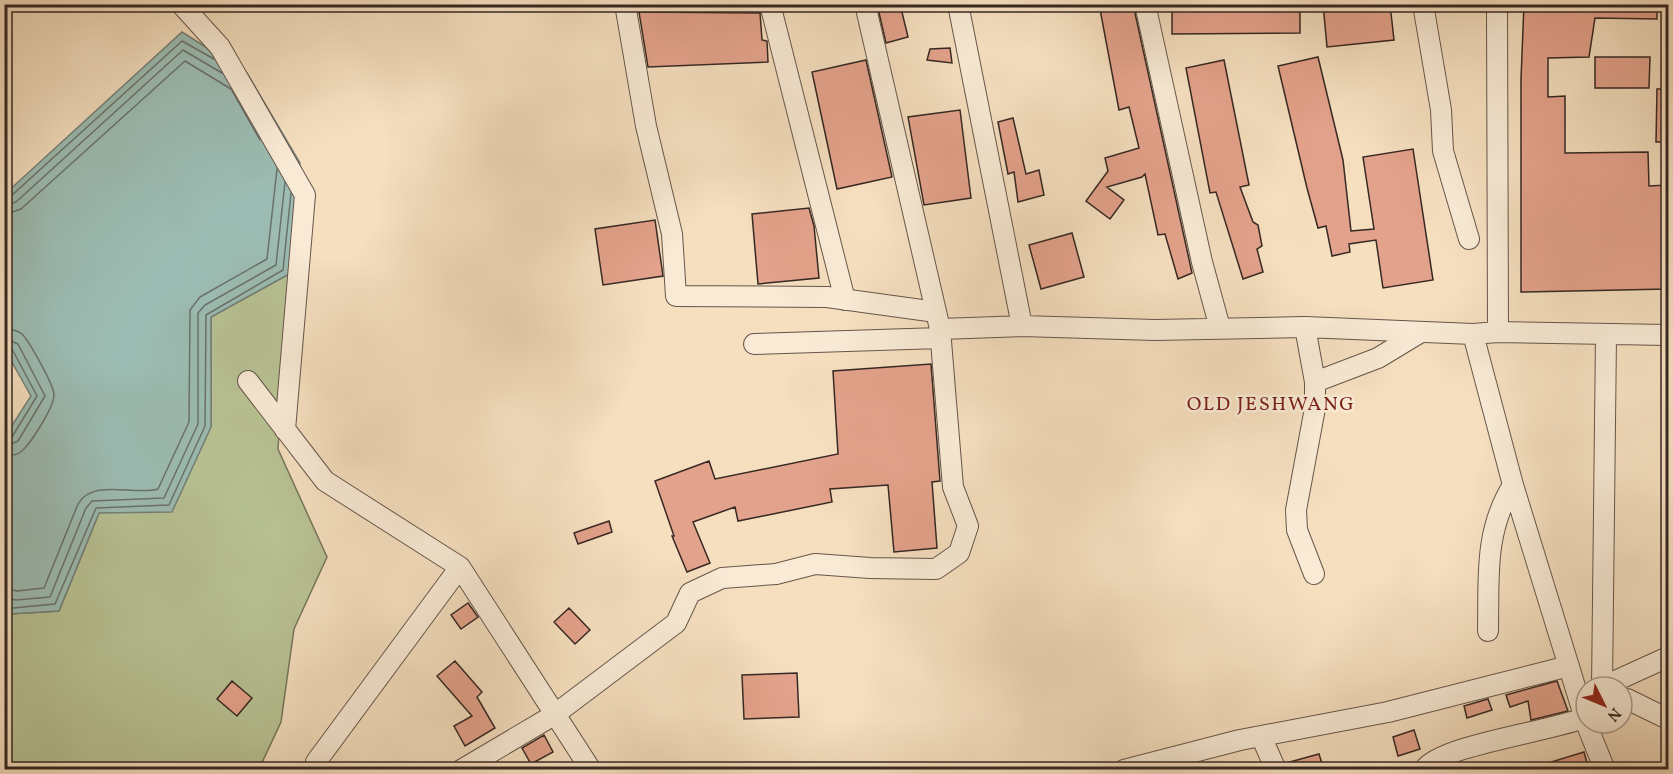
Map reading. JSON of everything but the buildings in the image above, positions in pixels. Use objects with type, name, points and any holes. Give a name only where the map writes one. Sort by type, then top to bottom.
[{"type":"street","points":[[182,4],[220,47],[305,195],[285,430]]},
{"type":"street","points":[[625,4],[646,126],[672,234],[676,297],[827,297],[845,300],[938,327]]},
{"type":"street","points":[[770,4],[845,300]]},
{"type":"street","points":[[460,770],[554,715],[676,623],[690,593],[722,578],[776,574],[815,564],[936,569],[959,553],[968,526],[953,487],[938,327],[865,4]]},
{"type":"street","points":[[957,4],[1022,326]]},
{"type":"street","points":[[1145,4],[1202,262],[1220,328]]},
{"type":"street","points":[[1423,4],[1441,110],[1443,151],[1469,239]]},
{"type":"street","points":[[1497,4],[1498,332]]},
{"type":"street","points":[[754,344],[938,327],[1022,326],[1155,330],[1305,327],[1473,334],[1498,332],[1668,335]]},
{"type":"street","points":[[1305,327],[1316,382],[1315,408],[1296,510],[1297,530],[1314,574]]},
{"type":"street","points":[[1316,382],[1378,358],[1421,332]]},
{"type":"street","points":[[1473,334],[1514,485],[1574,682]]},
{"type":"street","points":[[1602,675],[1606,335]]},
{"type":"street","points":[[248,381],[325,481],[460,567],[591,770]]},
{"type":"street","points":[[1488,631],[1490,546],[1496,516],[1514,485]]},
{"type":"street","points":[[316,762],[460,567]]},
{"type":"street","points":[[1628,675],[1668,657]]},
{"type":"street","points":[[1124,770],[1172,764],[1261,736],[1388,712],[1569,666]]},
{"type":"street","points":[[1634,702],[1668,718]]},
{"type":"street","points":[[1424,770],[1427,764],[1459,751],[1574,723]]},
{"type":"street","points":[[1592,735],[1605,770]]},
{"type":"street","points":[[1261,736],[1276,770]]},
{"type":"green space","points":[[289,274],[278,449],[327,557],[294,629],[281,722],[259,769],[5,769],[4,605],[9,614],[59,611],[99,513],[211,427],[211,317]]},
{"type":"water","points":[[182,32],[247,73],[300,163],[289,274],[211,317],[211,427],[172,512],[99,513],[59,611],[8,614],[5,605],[4,438],[31,396],[9,357],[5,343],[5,194]]},
{"type":"district","name":"OLD JESHWANG","points":[[1271,403]]}]
